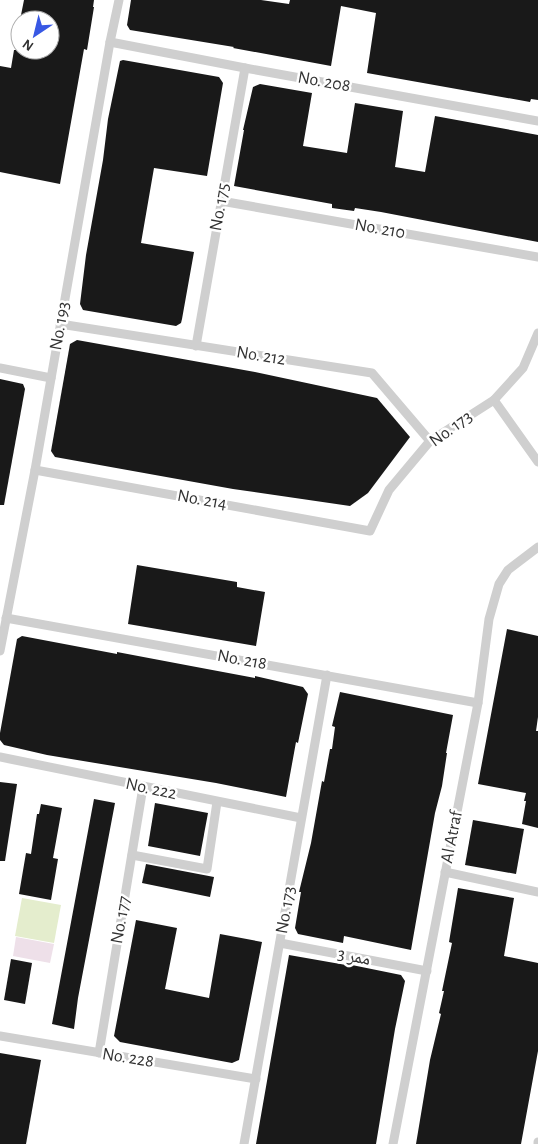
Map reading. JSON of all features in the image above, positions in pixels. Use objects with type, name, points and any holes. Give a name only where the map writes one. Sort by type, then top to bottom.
[{"type":"street","name":"No. 193","points":[[0,651],[35,470],[119,0]]},
{"type":"street","name":"No. 208","points":[[110,42],[538,121]]},
{"type":"street","name":"No. 175","points":[[196,346],[245,68]]},
{"type":"street","name":"No. 210","points":[[221,201],[538,257]]},
{"type":"street","name":"No. 212","points":[[60,324],[372,374],[430,441]]},
{"type":"street","name":"No. 173","points":[[370,531],[389,490],[430,441],[494,400],[523,368],[538,333]]},
{"type":"street","points":[[0,368],[50,378]]},
{"type":"street","points":[[494,400],[538,462]]},
{"type":"street","name":"No. 214","points":[[35,470],[370,531]]},
{"type":"street","name":"Al Atraf","points":[[393,1144],[478,703],[489,619],[499,584],[508,570],[538,547]]},
{"type":"street","name":"No. 218","points":[[6,618],[478,703]]},
{"type":"street","name":"No. 173","points":[[244,1144],[327,675]]},
{"type":"street","name":"No. 222","points":[[0,757],[302,818]]},
{"type":"street","name":"No. 177","points":[[99,1053],[143,787]]},
{"type":"street","points":[[132,855],[207,869],[217,802]]},
{"type":"street","points":[[445,872],[538,892]]},
{"type":"street","name":"ممر 3","points":[[280,943],[427,971]]},
{"type":"street","name":"No. 228","points":[[0,1036],[256,1079]]},
{"type":"shaded area","points":[[22,898],[61,905],[54,943],[15,936]]},
{"type":"shaded area","points":[[16,937],[54,944],[50,963],[13,956]]},
{"type":"building","points":[[24,0],[94,0],[87,50],[84,49],[60,184],[0,172],[0,66],[11,68],[12,60],[60,60],[60,10],[22,10]]},
{"type":"building","points":[[131,0],[261,0],[289,4],[290,0],[538,0],[538,100],[531,99],[530,102],[367,73],[376,13],[341,6],[331,66],[234,47],[130,30],[127,25]]},
{"type":"building","points":[[120,61],[219,77],[223,83],[207,176],[154,168],[141,243],[194,252],[182,319],[181,323],[176,326],[83,310],[80,304],[108,119]]},
{"type":"building","points":[[260,84],[312,93],[303,146],[347,153],[355,103],[403,111],[395,167],[425,172],[435,116],[538,135],[538,242],[381,212],[355,208],[354,211],[332,208],[332,204],[234,186],[243,130],[253,87]]},
{"type":"building","points":[[77,340],[255,372],[377,398],[410,437],[368,493],[350,506],[233,489],[55,457],[51,451],[70,344]]},
{"type":"building","points":[[0,379],[23,384],[25,389],[4,505],[0,505]]},
{"type":"building","points":[[137,565],[237,582],[237,587],[265,592],[256,646],[128,624]]},
{"type":"building","points":[[507,629],[538,636],[538,717],[536,731],[538,731],[538,828],[522,824],[526,793],[478,784]]},
{"type":"building","points":[[22,636],[255,678],[255,676],[303,687],[308,694],[298,743],[296,742],[286,797],[216,783],[47,755],[4,745],[0,740],[0,733],[17,639]]},
{"type":"building","points":[[340,692],[453,715],[442,786],[435,813],[411,950],[344,936],[343,943],[298,934],[295,928],[301,892],[299,892],[311,843],[322,781],[324,782],[330,749],[332,749],[335,727],[332,726]]},
{"type":"building","points":[[0,782],[17,784],[5,861],[0,861]]},
{"type":"building","points":[[94,799],[115,803],[78,998],[74,1029],[52,1024]]},
{"type":"building","points":[[155,803],[208,813],[200,856],[148,846]]},
{"type":"building","points":[[41,804],[62,808],[53,858],[58,859],[51,900],[19,894],[26,853],[31,854],[37,814],[39,814]]},
{"type":"building","points":[[473,820],[524,829],[516,874],[465,865]]},
{"type":"building","points":[[146,864],[214,877],[210,897],[142,883]]},
{"type":"building","points":[[458,888],[514,898],[504,956],[538,963],[538,1051],[521,1144],[416,1144],[430,1060],[441,1014],[439,1013],[452,943],[449,942]]},
{"type":"building","points":[[136,920],[177,928],[165,989],[209,998],[220,934],[262,942],[239,1060],[232,1063],[120,1042],[114,1036]]},
{"type":"building","points":[[289,955],[401,975],[405,981],[376,1144],[256,1144]]},
{"type":"building","points":[[11,959],[32,963],[25,1004],[4,1000]]},
{"type":"building","points":[[0,1053],[41,1060],[26,1144],[0,1144]]}]
